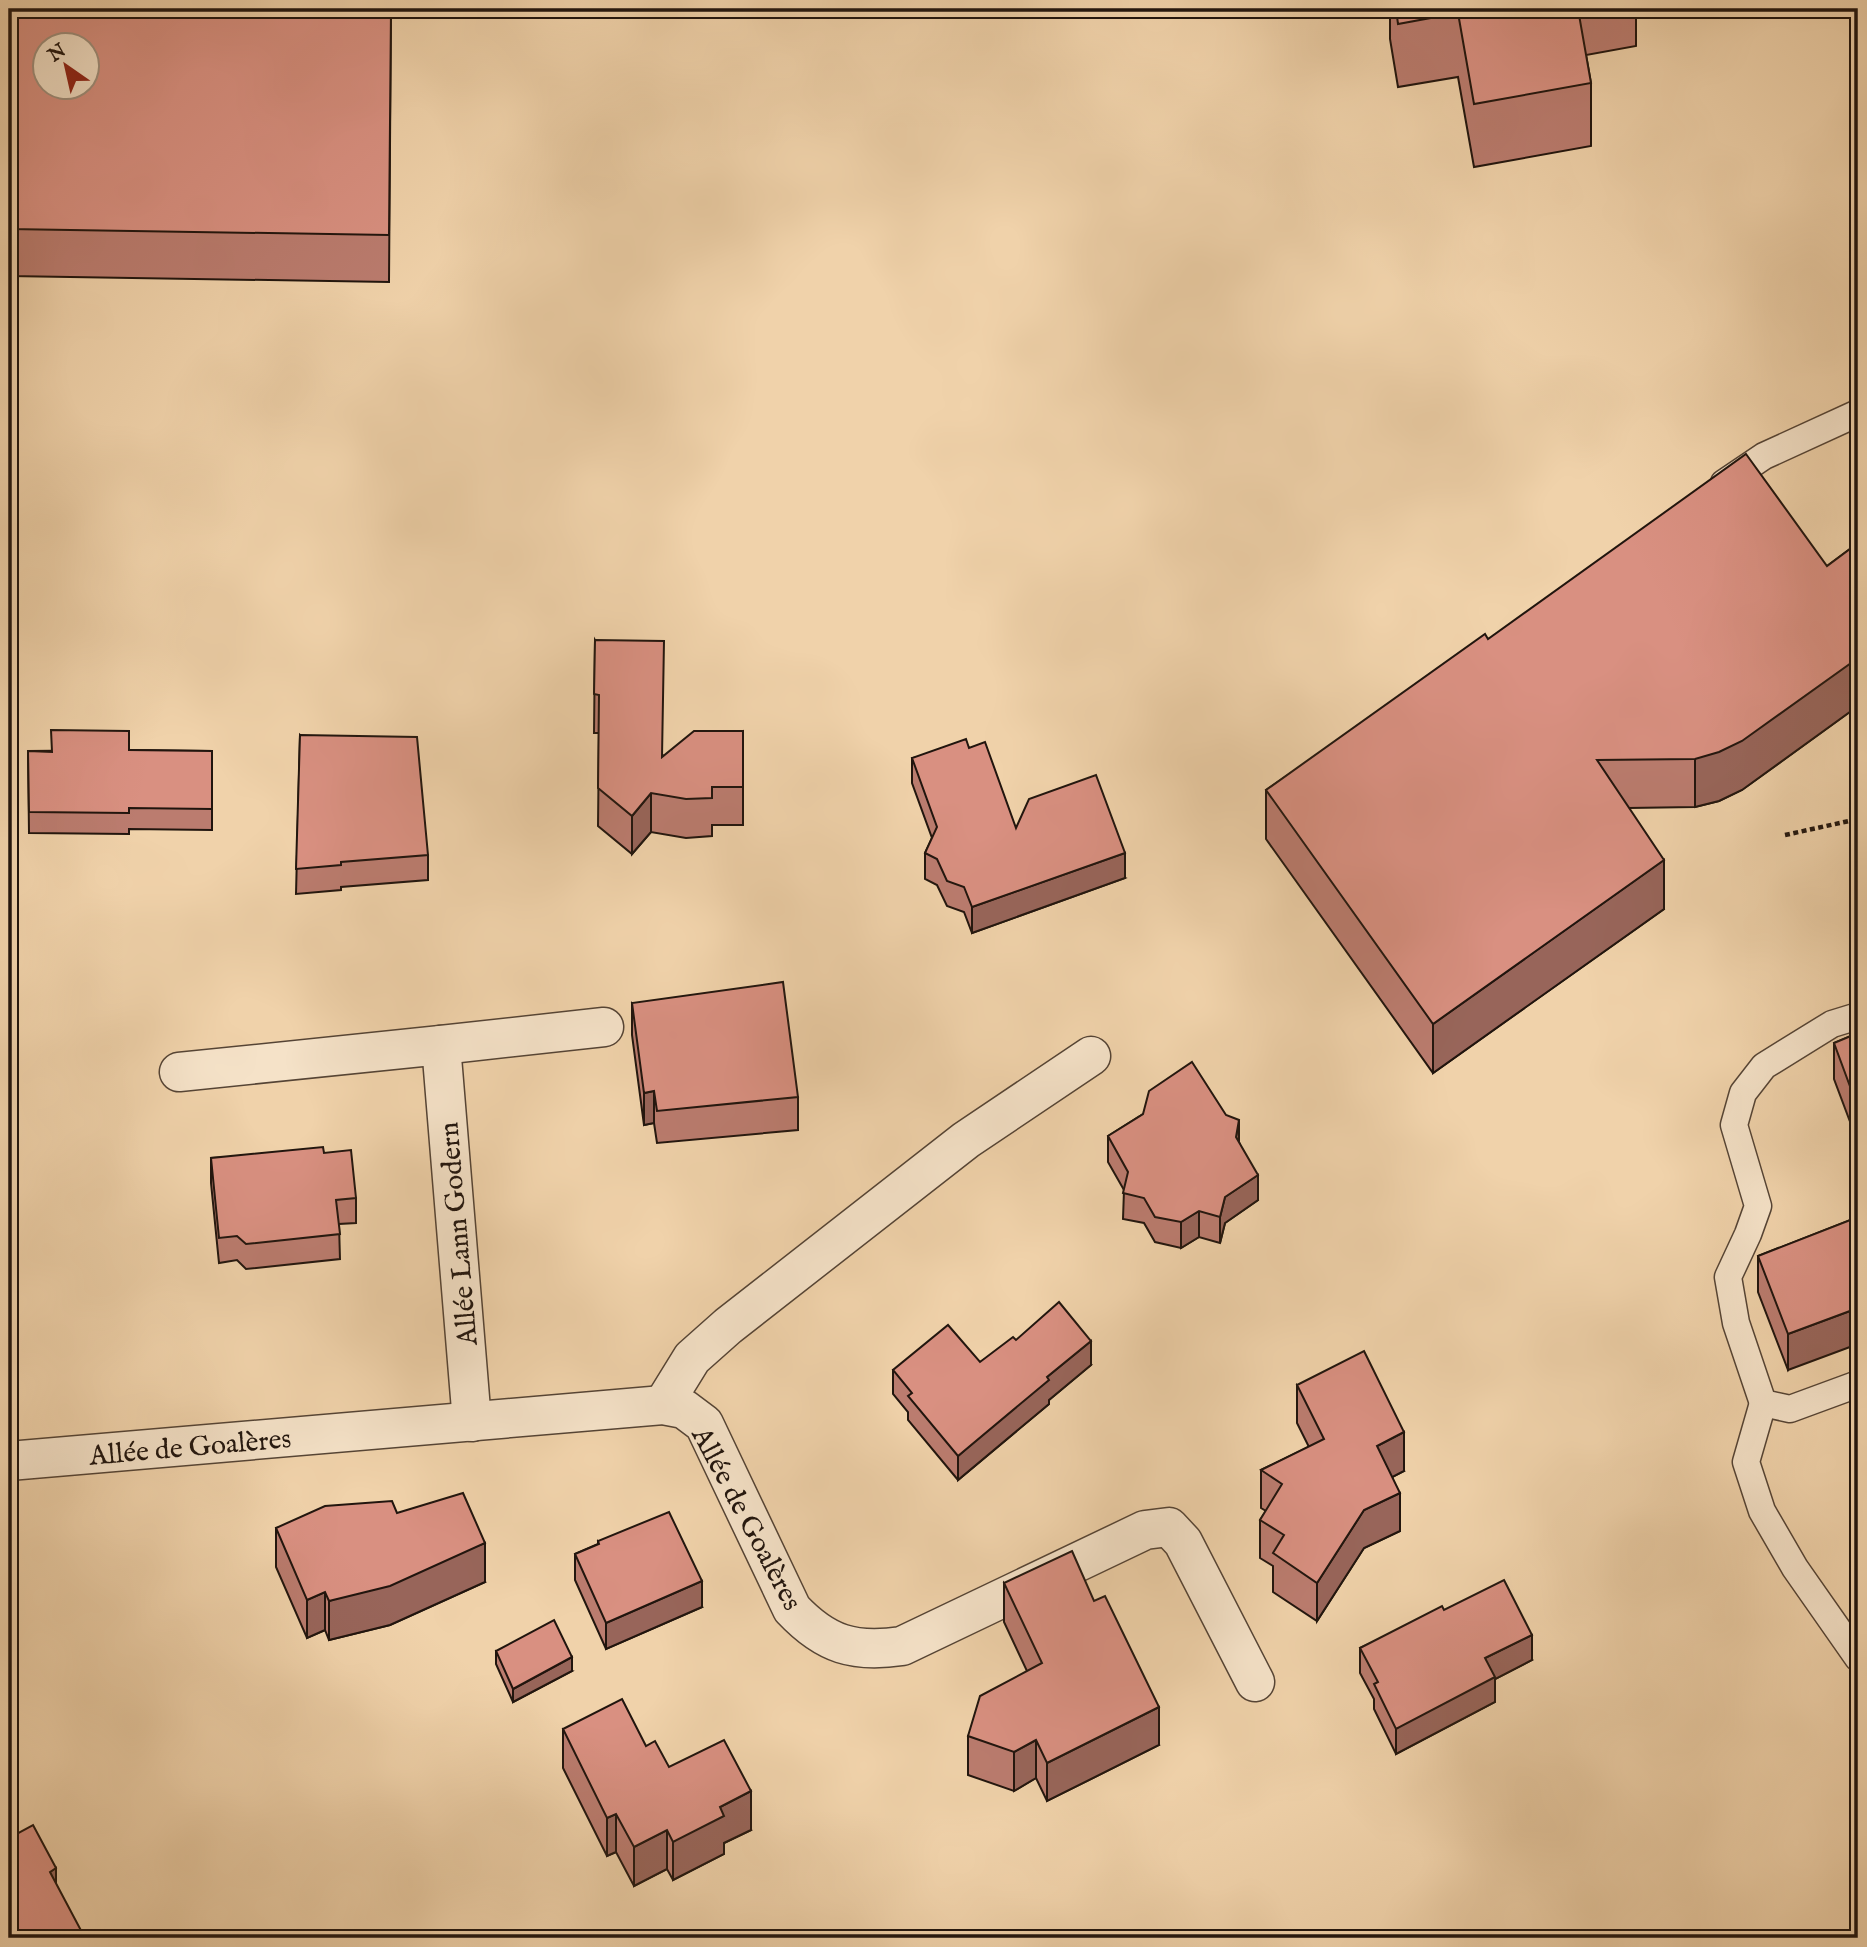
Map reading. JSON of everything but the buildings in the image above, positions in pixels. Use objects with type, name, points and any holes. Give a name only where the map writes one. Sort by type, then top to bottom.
[{"type":"street","points":[[179,1072],[604,1027]]},
{"type":"street","name":"Allée Lann Godern","points":[[441,1045],[472,1422]]},
{"type":"street","name":"Allée de Goalères","points":[[663,1405],[692,1358],[728,1326],[966,1140],[1091,1056]]},
{"type":"street","name":"Allée de Goalères","points":[[9,1461],[663,1405],[684,1409],[704,1424],[792,1609],[810,1628],[840,1644],[875,1650],[902,1646],[1144,1530],[1169,1527],[1183,1542],[1255,1682]]},
{"type":"lane","points":[[1707,495],[1764,456],[1858,413]]},
{"type":"lane","points":[[1858,1016],[1832,1024],[1764,1066],[1743,1093],[1734,1125],[1758,1206],[1728,1277],[1736,1323],[1763,1403],[1746,1462],[1762,1511],[1795,1568],[1858,1658]]},
{"type":"lane","points":[[1763,1403],[1790,1409],[1858,1384]]},
{"type":"path","points":[[1785,835],[1858,820]]}]
